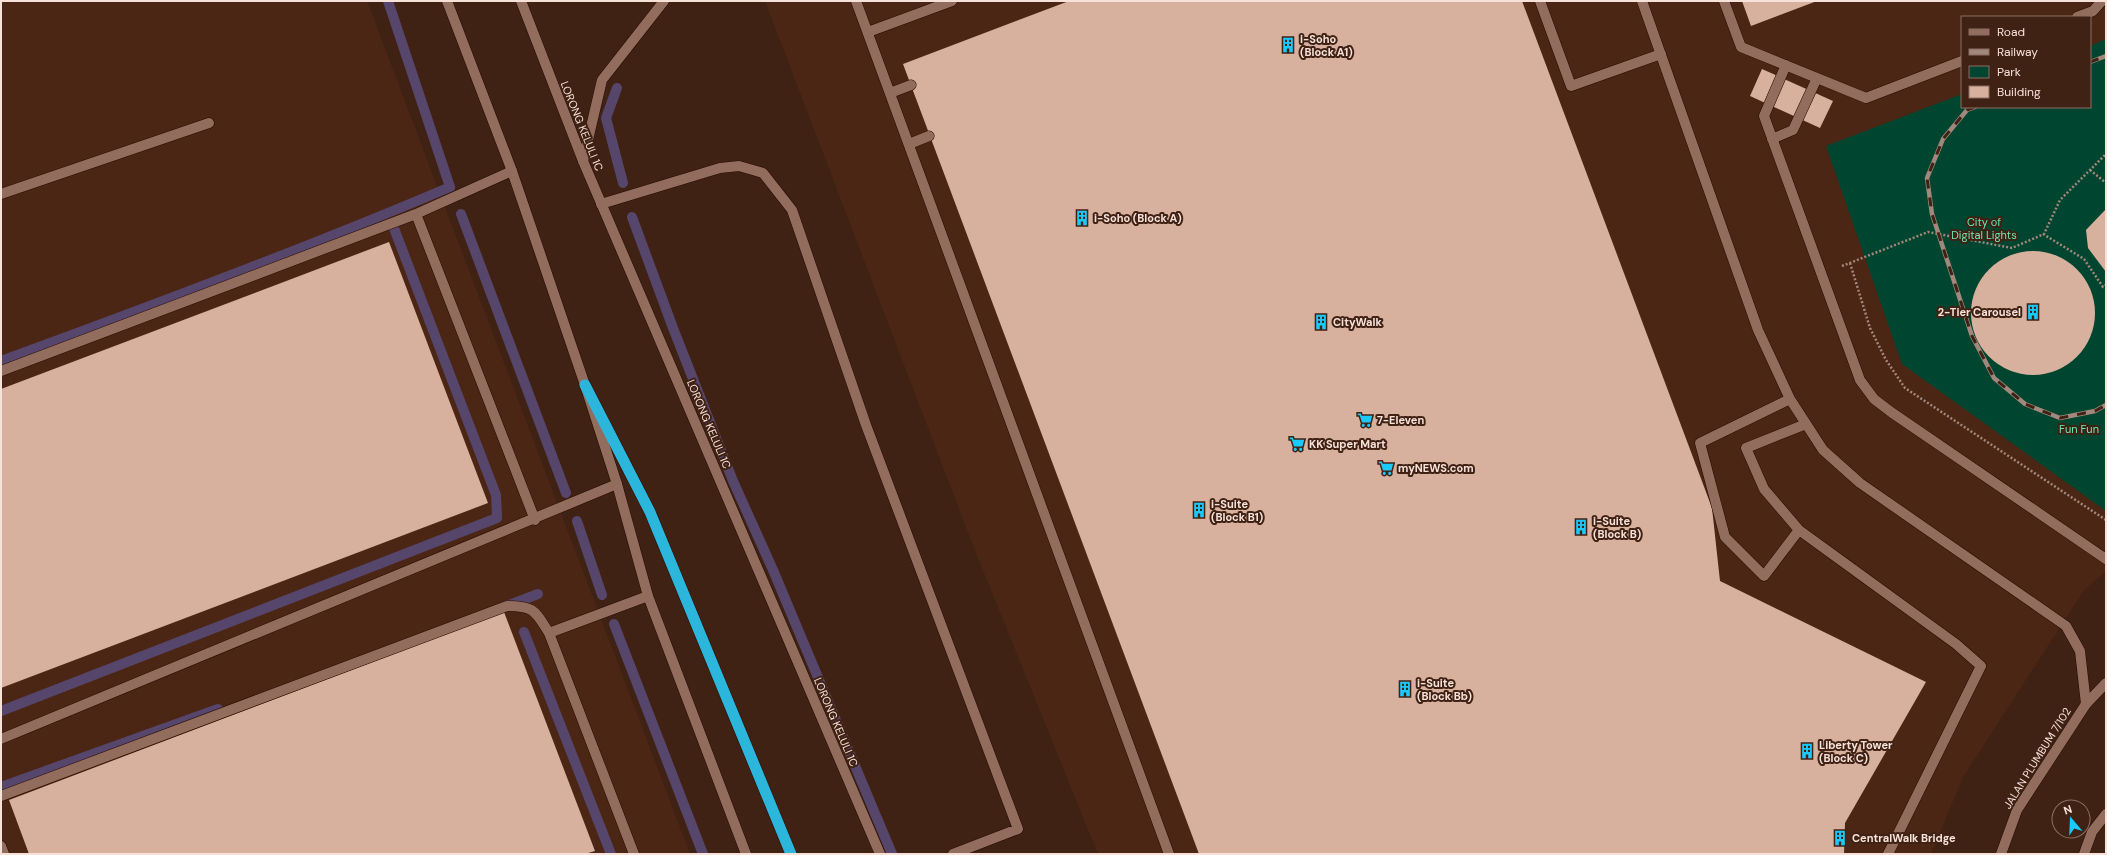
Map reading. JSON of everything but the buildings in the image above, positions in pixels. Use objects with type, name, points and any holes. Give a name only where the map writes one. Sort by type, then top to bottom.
[{"type":"highway","points":[[585,385],[650,512],[791,854]]},
{"type":"street","points":[[447,1],[512,171],[585,385],[617,484],[648,596],[746,854]]},
{"type":"street","name":"LORONG KELULI 1C","points":[[521,1],[582,160],[880,854]]},
{"type":"street","points":[[582,160],[602,80],[664,1]]},
{"type":"street","points":[[856,1],[1169,854]]},
{"type":"street","points":[[868,32],[952,1]]},
{"type":"street","points":[[1540,1],[1571,86],[1661,54]]},
{"type":"street","points":[[1642,1],[1758,330],[1790,399],[1823,450],[1860,483],[2066,626],[2080,652],[2086,704]]},
{"type":"street","points":[[1724,1],[1741,47],[1866,98],[1961,61]]},
{"type":"street","points":[[2080,16],[2093,11],[2102,1]]},
{"type":"street","points":[[1786,65],[1764,116],[1860,380],[1874,399],[2106,559]]},
{"type":"street","points":[[1772,139],[1793,130],[1817,78]]},
{"type":"street","points":[[890,93],[911,86]]},
{"type":"street","points":[[1,194],[209,123]]},
{"type":"street","points":[[908,144],[929,136]]},
{"type":"street","points":[[601,204],[720,168],[739,166],[763,172],[792,210],[869,433],[1018,829],[953,854]]},
{"type":"street","points":[[1,371],[416,214],[512,171]]},
{"type":"street","points":[[416,214],[535,520]]},
{"type":"street","points":[[1790,399],[1700,443],[1725,537],[1764,576],[1799,530]]},
{"type":"street","points":[[1806,424],[1746,448],[1764,489],[1799,530],[1956,644],[1981,666],[1888,854]]},
{"type":"street","points":[[1,739],[535,520],[617,484]]},
{"type":"street","points":[[549,634],[648,596]]},
{"type":"street","points":[[1,796],[507,606],[524,606],[534,611],[549,634],[634,854]]},
{"type":"street","name":"JALAN PLUMBUM 7/102","points":[[2001,854],[2017,810],[2086,704],[2106,683]]},
{"type":"street","points":[[2084,854],[2092,832],[2106,814]]},
{"type":"street","points":[[1,846],[4,854]]},
{"type":"path","points":[[2106,154],[2060,200],[2044,234],[2012,248],[1928,232],[1850,263],[1870,328],[1886,360],[1905,388],[2106,520]]},
{"type":"path","points":[[2090,170],[2106,183]]},
{"type":"path","points":[[2044,234],[2084,259],[2103,287],[2106,285]]},
{"type":"shaded area","points":[[1,1],[367,1],[690,854],[1,854]]},
{"type":"shaded area","points":[[765,1],[2106,1],[2106,571],[2084,590],[1963,777],[1931,854],[1098,854],[974,548]]},
{"type":"green space","name":"City of Digital Lights","points":[[2106,39],[2106,511],[1902,364],[1826,146],[1961,94],[1961,108],[2091,108],[2091,46]]},
{"type":"waterway","points":[[1,361],[227,277],[450,187],[388,1]]},
{"type":"waterway","points":[[617,88],[606,118],[623,183]]},
{"type":"waterway","points":[[461,214],[566,493]]},
{"type":"waterway","points":[[632,217],[673,328],[733,481],[773,570],[892,854]]},
{"type":"waterway","points":[[1,711],[497,518],[496,495],[392,223]]},
{"type":"waterway","points":[[577,521],[602,595]]},
{"type":"waterway","points":[[506,606],[538,594]]},
{"type":"waterway","points":[[614,624],[703,854]]},
{"type":"waterway","points":[[524,632],[611,854]]},
{"type":"waterway","points":[[1,787],[218,709]]},
{"type":"railway","points":[[2091,62],[2106,56]]},
{"type":"railway","points":[[1972,108],[1967,110],[1943,139],[1927,178],[1932,214],[1972,336],[1994,378],[2025,404],[2060,418],[2095,411],[2106,405]]},
{"type":"place","name":"i-Soho (Block A1)","points":[[1288,45]]},
{"type":"place","name":"i-Soho (Block A)","points":[[1082,218]]},
{"type":"place","name":"2-Tier Carousel","points":[[2033,312]]},
{"type":"place","name":"CityWalk","points":[[1321,322]]},
{"type":"place","name":"7-Eleven","points":[[1365,420]]},
{"type":"place","name":"KK Super Mart","points":[[1297,444]]},
{"type":"place","name":"myNEWS.com","points":[[1386,468]]},
{"type":"place","name":"i-Suite (Block B1)","points":[[1199,510]]},
{"type":"place","name":"i-Suite (Block B)","points":[[1581,527]]},
{"type":"place","name":"i-Suite (Block Bb)","points":[[1405,689]]},
{"type":"place","name":"Liberty Tower (Block C)","points":[[1807,751]]},
{"type":"place","name":"CentralWalk Bridge","points":[[1840,838]]},
{"type":"park label","name":"Fun Fun","points":[[2079,429]]}]
